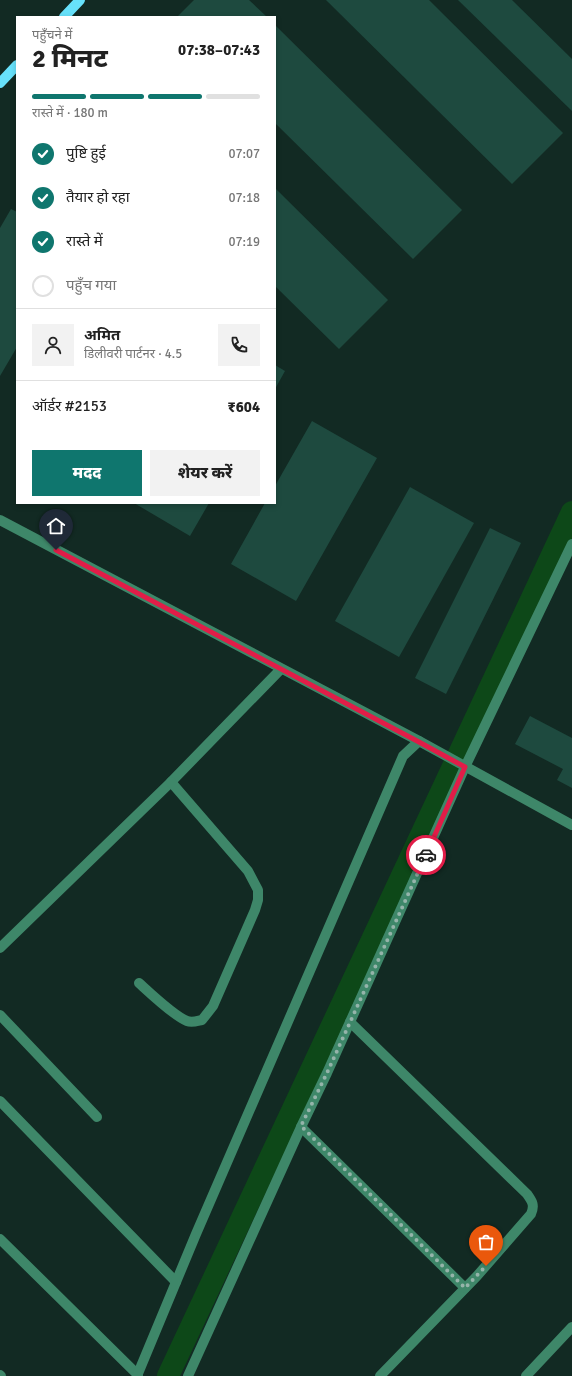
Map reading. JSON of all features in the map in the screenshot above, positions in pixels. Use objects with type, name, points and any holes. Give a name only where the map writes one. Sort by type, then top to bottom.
[{"type":"main road","points":[[65,16],[80,0]]},
{"type":"main road","points":[[0,83],[16,66]]},
{"type":"street","points":[[0,520],[419,742],[572,825]]},
{"type":"street","points":[[188,1376],[301,1126],[350,1022],[463,766],[572,544]]},
{"type":"street","points":[[0,948],[171,782],[281,669]]},
{"type":"street","points":[[0,1239],[137,1375],[403,756],[419,742]]},
{"type":"street","points":[[139,983],[176,1014],[187,1021],[195,1022],[202,1020],[214,1006],[258,900],[258,890],[248,871],[171,782]]},
{"type":"street","points":[[0,1015],[97,1117]]},
{"type":"street","points":[[350,1022],[527,1194],[533,1203],[531,1214],[465,1288],[380,1376]]},
{"type":"street","points":[[0,1101],[176,1282]]},
{"type":"street","points":[[301,1126],[465,1288]]},
{"type":"street","points":[[526,1376],[572,1327]]},
{"type":"building","points":[[194,0],[249,0],[266,16],[178,16]]},
{"type":"building","points":[[326,0],[429,0],[563,133],[512,184]]},
{"type":"building","points":[[458,0],[512,0],[572,59],[572,111]]},
{"type":"building","points":[[276,26],[462,210],[413,259],[276,124]]},
{"type":"building","points":[[276,189],[388,300],[339,349],[276,287]]},
{"type":"building","points":[[11,209],[16,212],[16,349],[0,376],[0,228]]},
{"type":"building","points":[[276,366],[285,371],[276,387]]},
{"type":"building","points":[[312,421],[377,458],[296,601],[231,564],[264,504],[276,504],[276,484]]},
{"type":"building","points":[[410,487],[474,523],[399,657],[335,621]]},
{"type":"building","points":[[136,504],[208,504],[190,536]]},
{"type":"building","points":[[490,528],[521,543],[446,694],[415,678]]},
{"type":"building","points":[[530,716],[572,738],[572,788],[557,780],[563,769],[515,744]]},
{"type":"waterway","points":[[168,1376],[572,512]]},
{"type":"way so far","points":[[426,855],[327,1073],[301,1126],[465,1288],[486,1266]]},
{"type":"route","points":[[56,550],[465,767],[426,855]]}]
